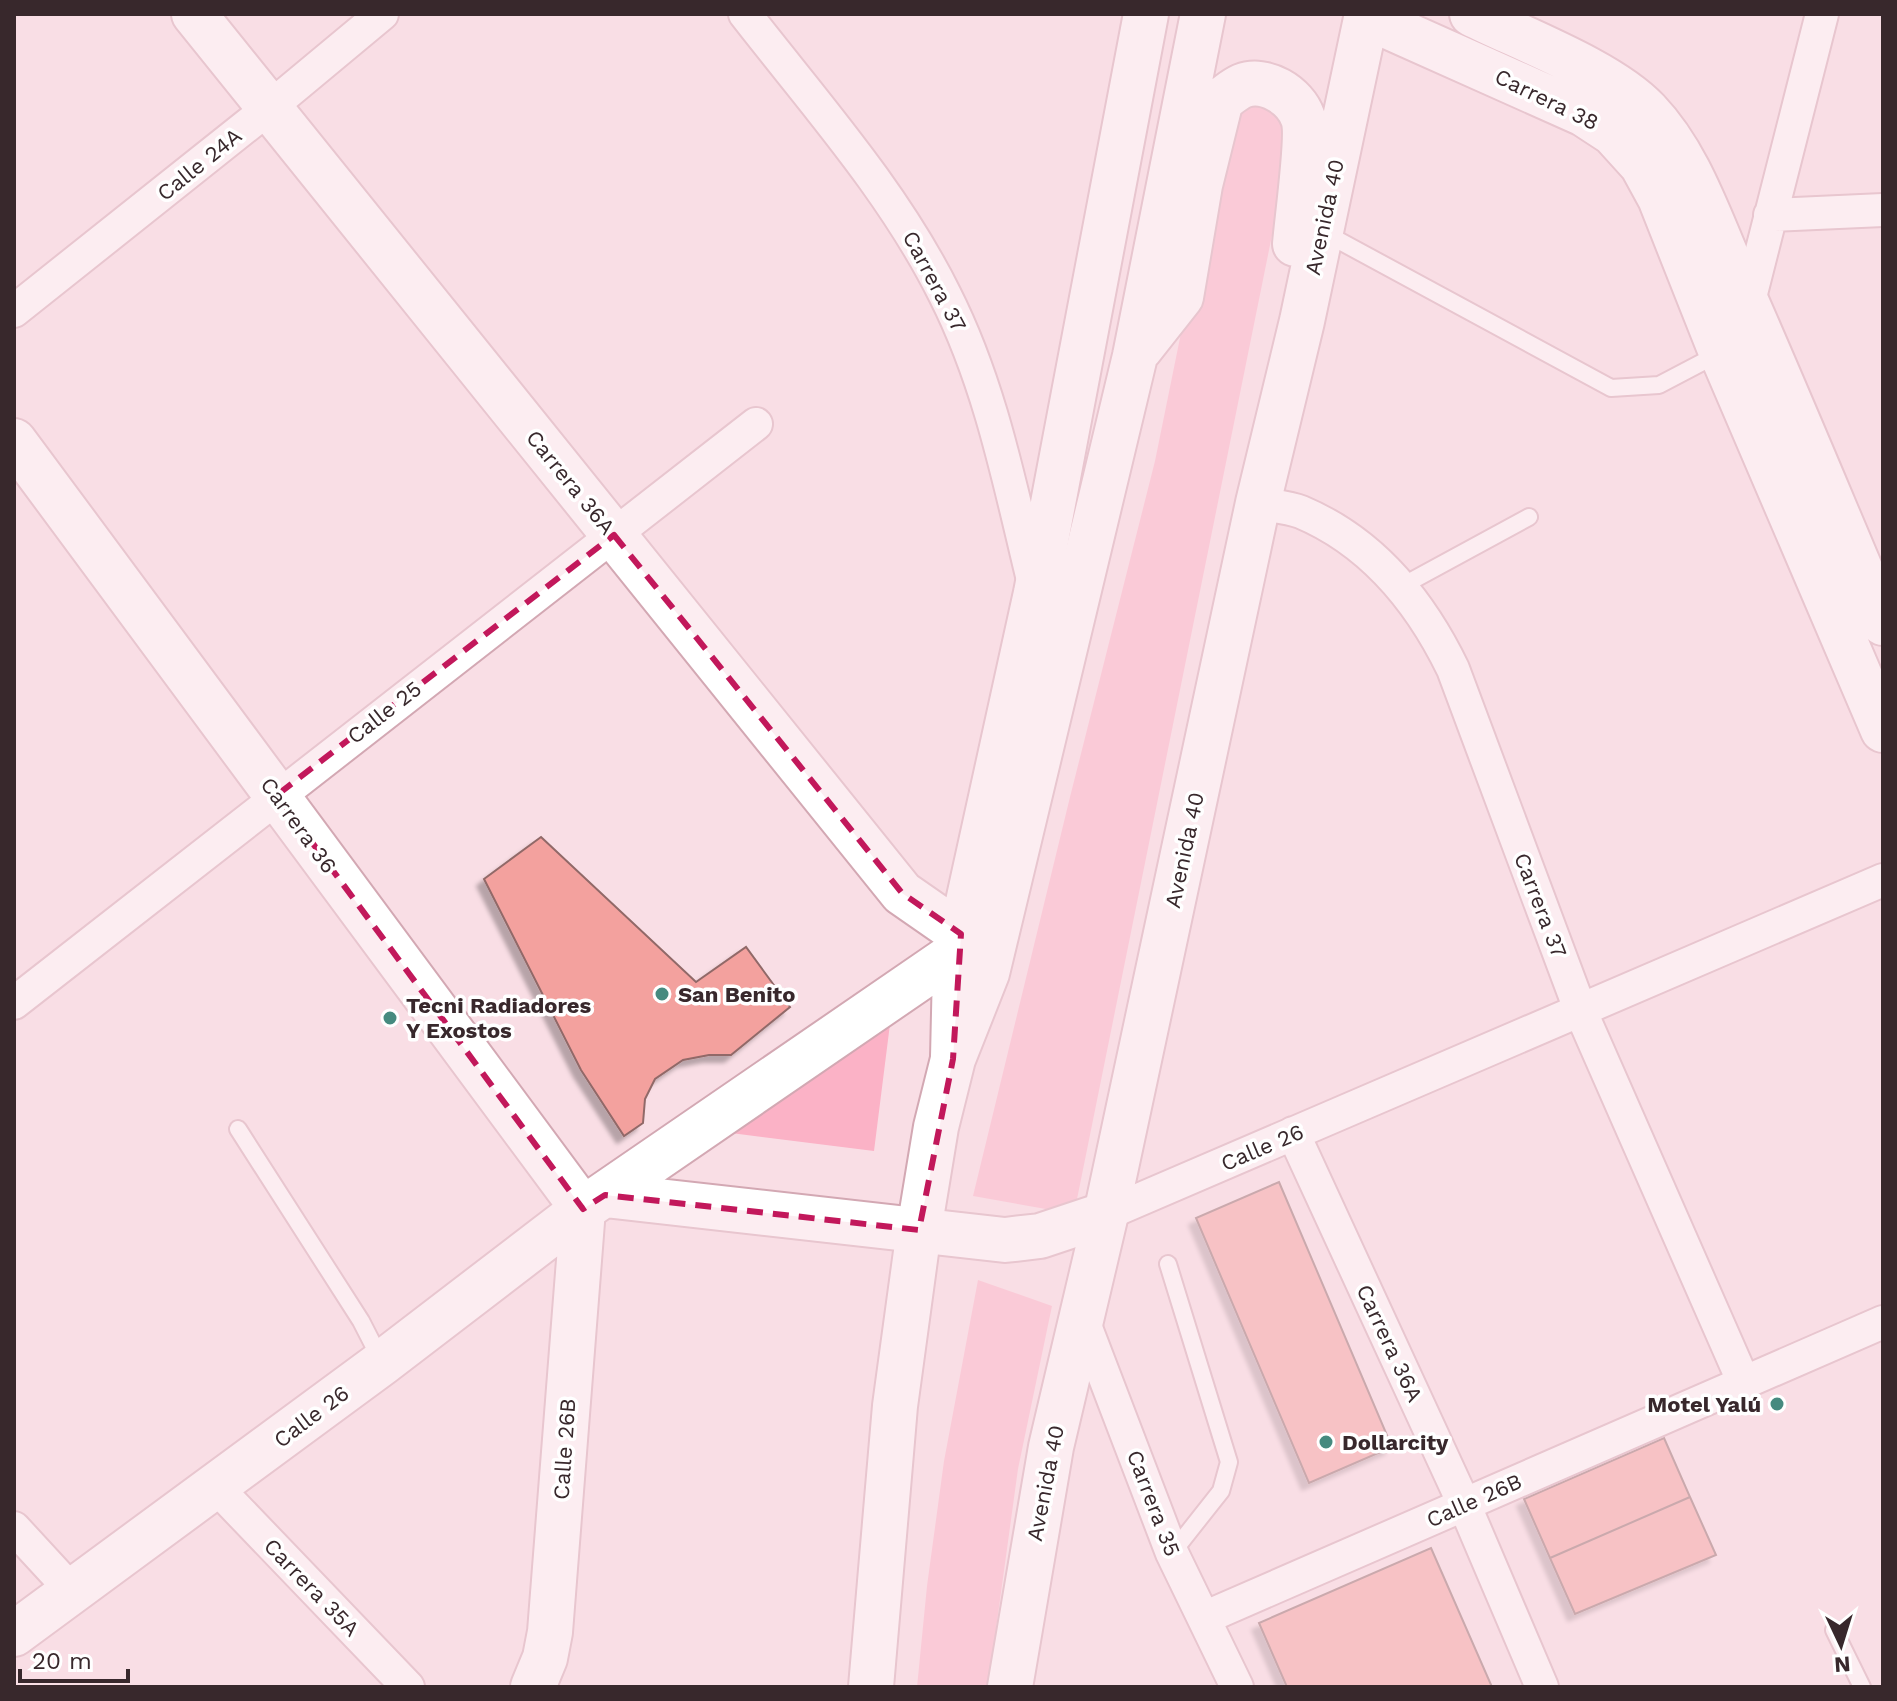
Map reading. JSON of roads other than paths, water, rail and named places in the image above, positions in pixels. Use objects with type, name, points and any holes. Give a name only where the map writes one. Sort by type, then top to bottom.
[{"type":"main road","name":"Carrera 36A","points":[[194,14],[902,893],[960,943]]},
{"type":"main road","points":[[953,1059],[955,969],[1036,593],[1146,14]]},
{"type":"main road","points":[[871,1687],[895,1406],[936,1127],[953,1059],[987,973],[1135,356],[1203,14]]},
{"type":"main road","name":"Carrera 38","points":[[1472,14],[1605,79],[1646,110],[1671,142],[1690,176],[1748,306],[1883,623]]},
{"type":"main road","name":"Carrera 38","points":[[1365,15],[1584,114],[1613,133],[1642,165],[1660,198],[1883,730]]},
{"type":"main road","name":"Avenida 40","points":[[1010,1687],[1051,1447],[1106,1214],[1258,503],[1322,231],[1365,15]]},
{"type":"main road","points":[[1135,356],[1181,297],[1212,128],[1221,100],[1244,85],[1268,85],[1285,93],[1303,118],[1304,144],[1294,264],[1294,291],[1302,321]]},
{"type":"main road","name":"Carrera 36","points":[[14,441],[277,795],[594,1202]]},
{"type":"main road","name":"Calle 26","points":[[14,1634],[216,1487],[594,1202],[960,943]]},
{"type":"main road","name":"Calle 26","points":[[594,1202],[1005,1240],[1040,1236],[1106,1214]]},
{"type":"main road","name":"Calle 26B","points":[[533,1687],[545,1658],[550,1632],[594,1202]]},
{"type":"street","name":"Calle 24A","points":[[14,311],[382,14]]},
{"type":"street","name":"Carrera 37","points":[[745,14],[894,206],[946,295],[985,391],[1036,593]]},
{"type":"street","points":[[1726,361],[1748,306],[1822,14]]},
{"type":"street","points":[[1770,215],[1883,210]]},
{"type":"street","name":"Calle 25","points":[[14,1003],[756,424]]},
{"type":"street","name":"Carrera 37","points":[[1258,503],[1298,511],[1354,542],[1402,586],[1422,612],[1453,669],[1581,1012],[1744,1383]]},
{"type":"street","name":"Calle 26","points":[[1106,1214],[1883,880]]},
{"type":"street","name":"Carrera 36A","points":[[1293,1133],[1464,1504],[1542,1687]]},
{"type":"street","name":"Carrera 35","points":[[1081,1315],[1172,1553],[1237,1687]]},
{"type":"street","name":"Calle 26B","points":[[1204,1618],[1883,1322]]},
{"type":"street","name":"Carrera 35A","points":[[216,1487],[408,1687]]},
{"type":"street","points":[[14,1528],[73,1592]]},
{"type":"lane","points":[[1322,231],[1611,388],[1659,385],[1726,361]]},
{"type":"lane","points":[[1402,586],[1529,517]]},
{"type":"lane","points":[[238,1129],[361,1321],[382,1363]]},
{"type":"lane","points":[[1168,1264],[1229,1462],[1221,1491],[1172,1553]]},
{"type":"lane","points":[[1834,1630],[1862,1687]]},
{"type":"place","name":"San Benito","points":[[662,994]]},
{"type":"place","name":"Tecni Radiadores Y Exostos","points":[[390,1018]]},
{"type":"place","name":"Motel Yalú","points":[[1777,1404]]},
{"type":"place","name":"Dollarcity","points":[[1326,1442]]}]
